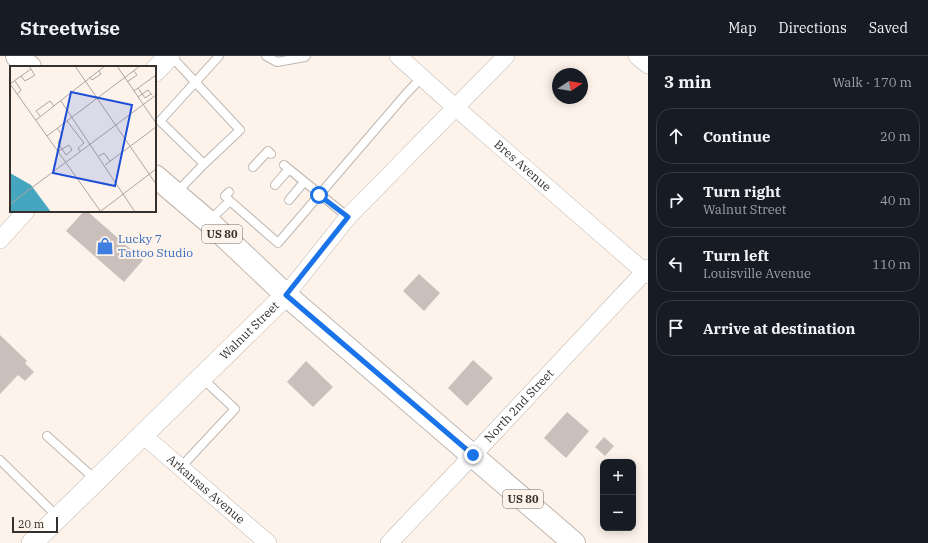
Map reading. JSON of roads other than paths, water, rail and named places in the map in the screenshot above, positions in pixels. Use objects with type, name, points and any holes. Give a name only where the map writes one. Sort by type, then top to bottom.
[{"type":"main road","points":[[17,56],[29,66]]},
{"type":"main road","name":"US 80","points":[[156,177],[209,222],[286,295],[574,543]]},
{"type":"street","points":[[156,70],[170,56]]},
{"type":"street","name":"Bres Avenue","points":[[398,56],[647,272]]},
{"type":"street","name":"Walnut Street","points":[[32,543],[286,295],[348,217],[506,56]]},
{"type":"street","points":[[638,56],[648,65]]},
{"type":"street","points":[[0,240],[25,212]]},
{"type":"street","name":"North 2nd Street","points":[[389,543],[647,272]]},
{"type":"street","name":"Arkansas Avenue","points":[[143,435],[268,543]]},
{"type":"lane","points":[[170,56],[240,130],[204,164],[176,194]]},
{"type":"lane","points":[[204,164],[160,121],[219,56]]},
{"type":"lane","points":[[266,56],[277,62],[306,56]]},
{"type":"lane","points":[[229,192],[225,196],[264,227],[278,244],[422,77]]},
{"type":"lane","points":[[253,167],[268,151],[271,154]]},
{"type":"lane","points":[[275,185],[286,167],[348,217]]},
{"type":"lane","points":[[289,200],[304,182]]},
{"type":"lane","points":[[209,222],[230,201]]},
{"type":"lane","points":[[181,467],[235,409],[202,377]]},
{"type":"lane","points":[[47,436],[96,480]]},
{"type":"lane","points":[[0,460],[58,518]]},
{"type":"place","name":"Lucky 7 Tattoo Studio","points":[[105,246]]}]
